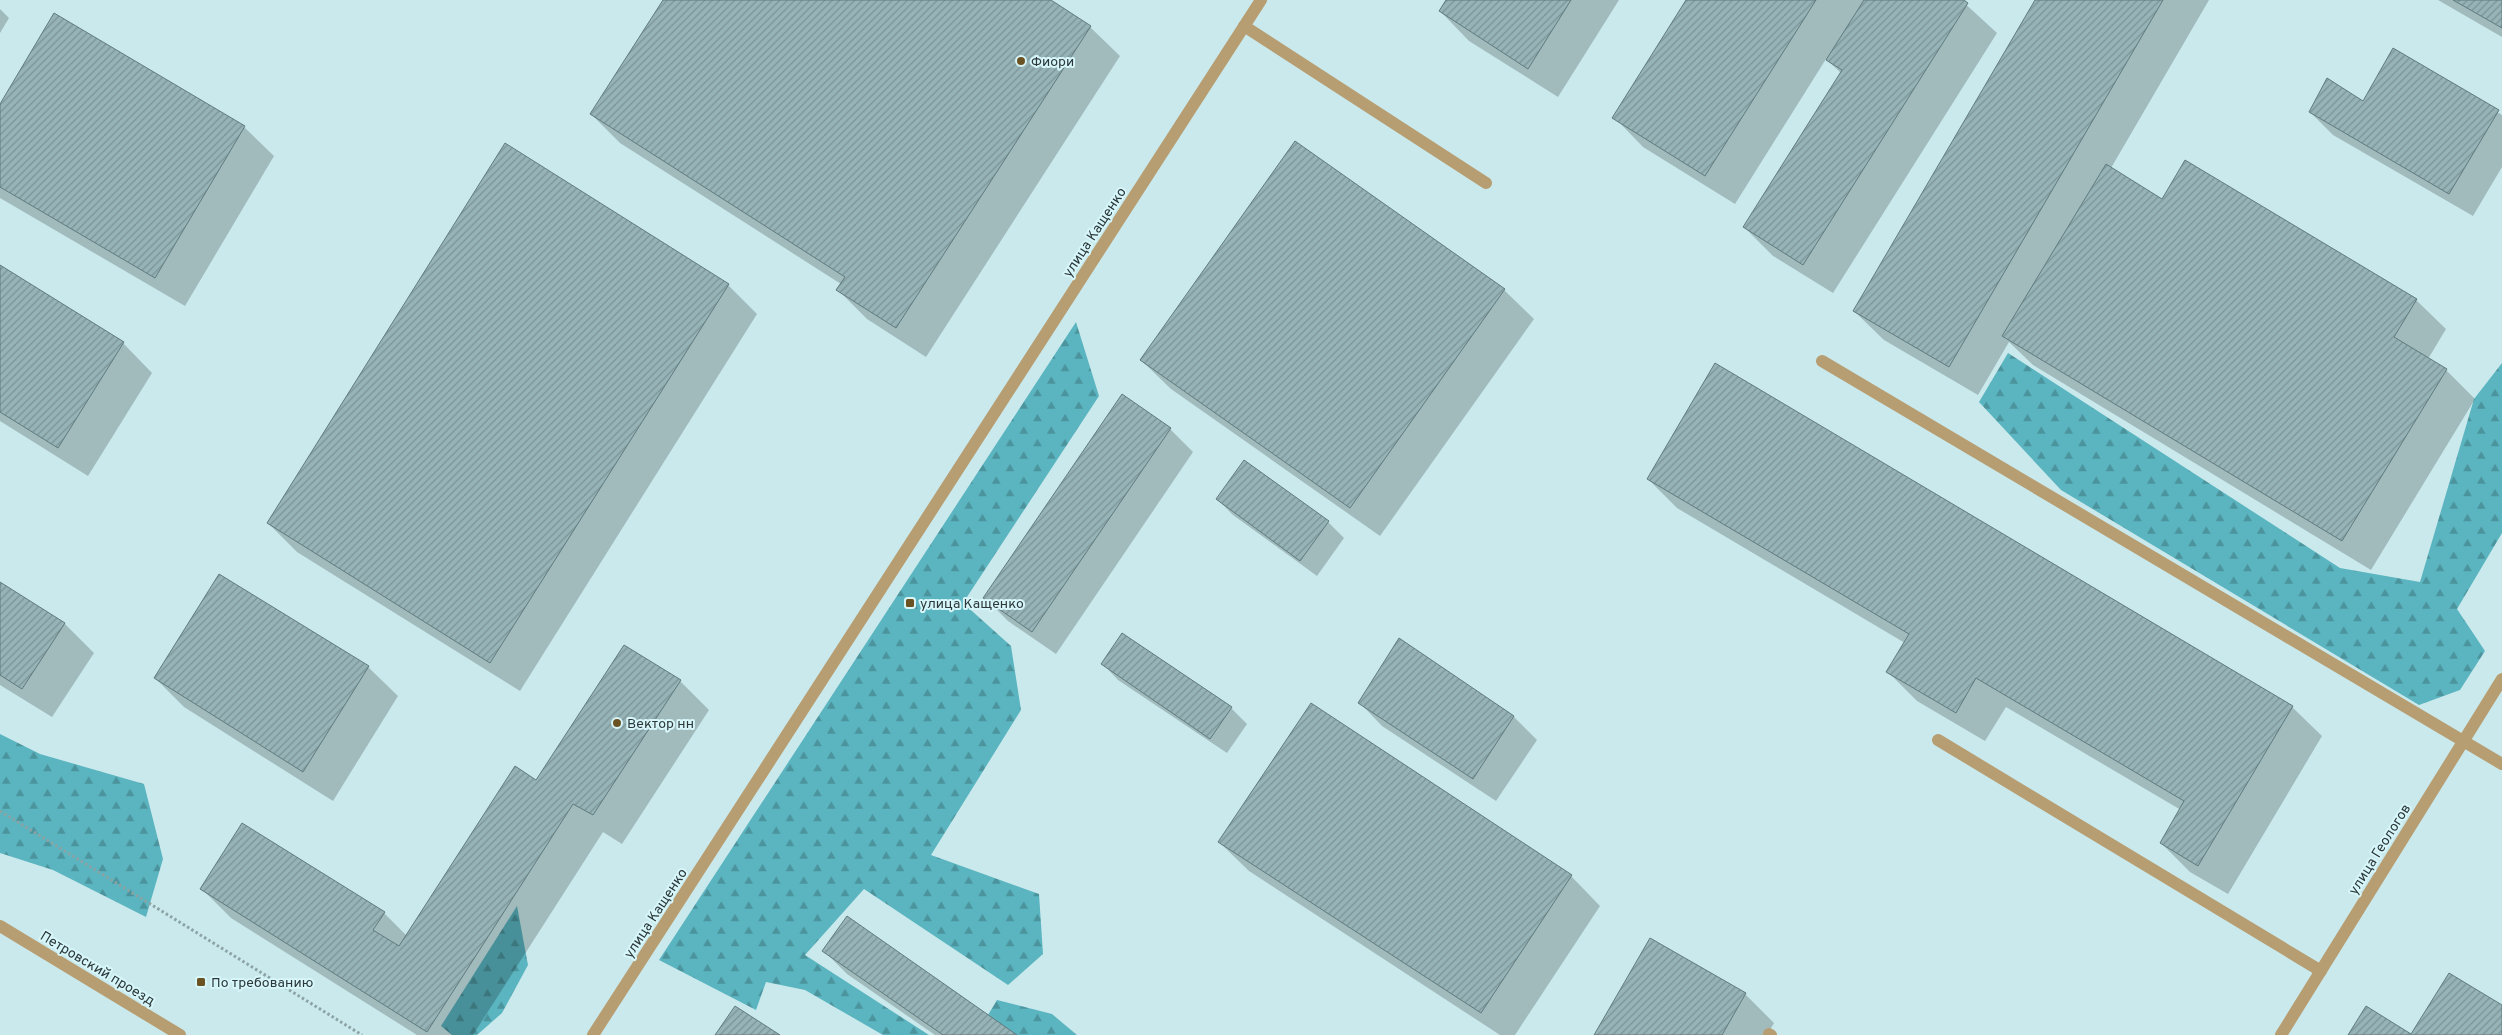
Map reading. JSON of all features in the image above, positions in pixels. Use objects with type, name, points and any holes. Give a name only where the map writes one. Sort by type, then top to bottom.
[{"type":"street","name":"улица Кащенко","points":[[593,1035],[1261,0]]},
{"type":"street","points":[[1244,26],[1486,183]]},
{"type":"street","points":[[1822,361],[2502,764]]},
{"type":"street","name":"улица Геологов","points":[[2281,1035],[2502,679]]},
{"type":"street","points":[[1938,740],[2321,971]]},
{"type":"street","name":"Петровский проезд","points":[[0,926],[179,1035]]},
{"type":"path","points":[[0,811],[362,1035]]},
{"type":"green space","points":[[1076,322],[1099,396],[963,603],[1011,646],[1021,710],[931,855],[1039,894],[1043,954],[1008,985],[864,889],[805,955],[929,1035],[883,1035],[805,990],[766,982],[756,1010],[659,960]]},
{"type":"green space","points":[[2008,353],[2340,568],[2420,582],[2474,399],[2502,363],[2502,533],[2457,609],[2485,651],[2460,690],[2419,705],[2061,490],[1979,402]]},
{"type":"green space","points":[[0,734],[40,754],[144,784],[163,859],[146,917],[53,870],[0,853]]},
{"type":"green space","points":[[517,906],[528,965],[502,1013],[477,1035],[452,1035],[441,1026]]},
{"type":"green space","points":[[997,1000],[1052,1014],[1077,1035],[976,1035]]},
{"type":"building","points":[[663,0],[1051,0],[1091,26],[896,328],[836,290],[845,277],[590,114]]},
{"type":"building","points":[[1446,0],[1571,0],[1528,69],[1439,11]]},
{"type":"building","points":[[1686,0],[1816,0],[1705,176],[1612,118]]},
{"type":"building","points":[[1864,0],[1964,0],[1968,3],[1803,265],[1743,227],[1842,70],[1826,60]]},
{"type":"building","points":[[2035,0],[2163,0],[1949,367],[1853,311]]},
{"type":"building","points":[[2453,0],[2502,0],[2502,28]]},
{"type":"building","points":[[54,13],[245,126],[155,278],[0,187],[0,104]]},
{"type":"building","points":[[2393,48],[2499,110],[2449,194],[2309,112],[2327,78],[2363,101]]},
{"type":"building","points":[[1295,141],[1505,289],[1350,508],[1140,360]]},
{"type":"building","points":[[505,143],[729,284],[490,663],[267,523]]},
{"type":"building","points":[[2185,160],[2417,299],[2394,337],[2447,369],[2342,541],[2002,336],[2106,164],[2162,199]]},
{"type":"building","points":[[0,265],[124,342],[58,448],[0,412]]},
{"type":"building","points":[[1715,363],[2293,706],[2198,866],[2160,843],[2184,801],[1976,678],[1956,713],[1886,672],[1909,634],[1647,479]]},
{"type":"building","points":[[1122,394],[1171,428],[1032,632],[983,598]]},
{"type":"building","points":[[1244,460],[1329,521],[1300,561],[1216,499]]},
{"type":"building","points":[[219,574],[369,666],[303,772],[154,678]]},
{"type":"building","points":[[0,582],[65,623],[22,689],[0,675]]},
{"type":"building","points":[[1122,633],[1232,707],[1210,739],[1101,664]]},
{"type":"building","points":[[1399,638],[1514,716],[1473,779],[1358,703]]},
{"type":"building","points":[[624,645],[681,680],[593,815],[573,804],[427,1032],[200,889],[242,823],[385,912],[373,930],[399,946],[515,766],[536,780]]},
{"type":"building","points":[[1311,703],[1572,875],[1481,1013],[1218,842]]},
{"type":"building","points":[[847,916],[1017,1035],[943,1035],[822,951]]},
{"type":"building","points":[[1650,938],[1746,993],[1722,1035],[1594,1035]]},
{"type":"building","points":[[2449,973],[2502,1005],[2502,1035],[2348,1035],[2366,1006],[2411,1034]]},
{"type":"building","points":[[735,1006],[780,1035],[715,1035]]},
{"type":"place","name":"Фиори","points":[[1021,61]]},
{"type":"place","name":"улица Кащенко","points":[[910,603]]},
{"type":"place","name":"Вектор нн","points":[[617,723]]},
{"type":"place","name":"По требованию","points":[[201,982]]}]
